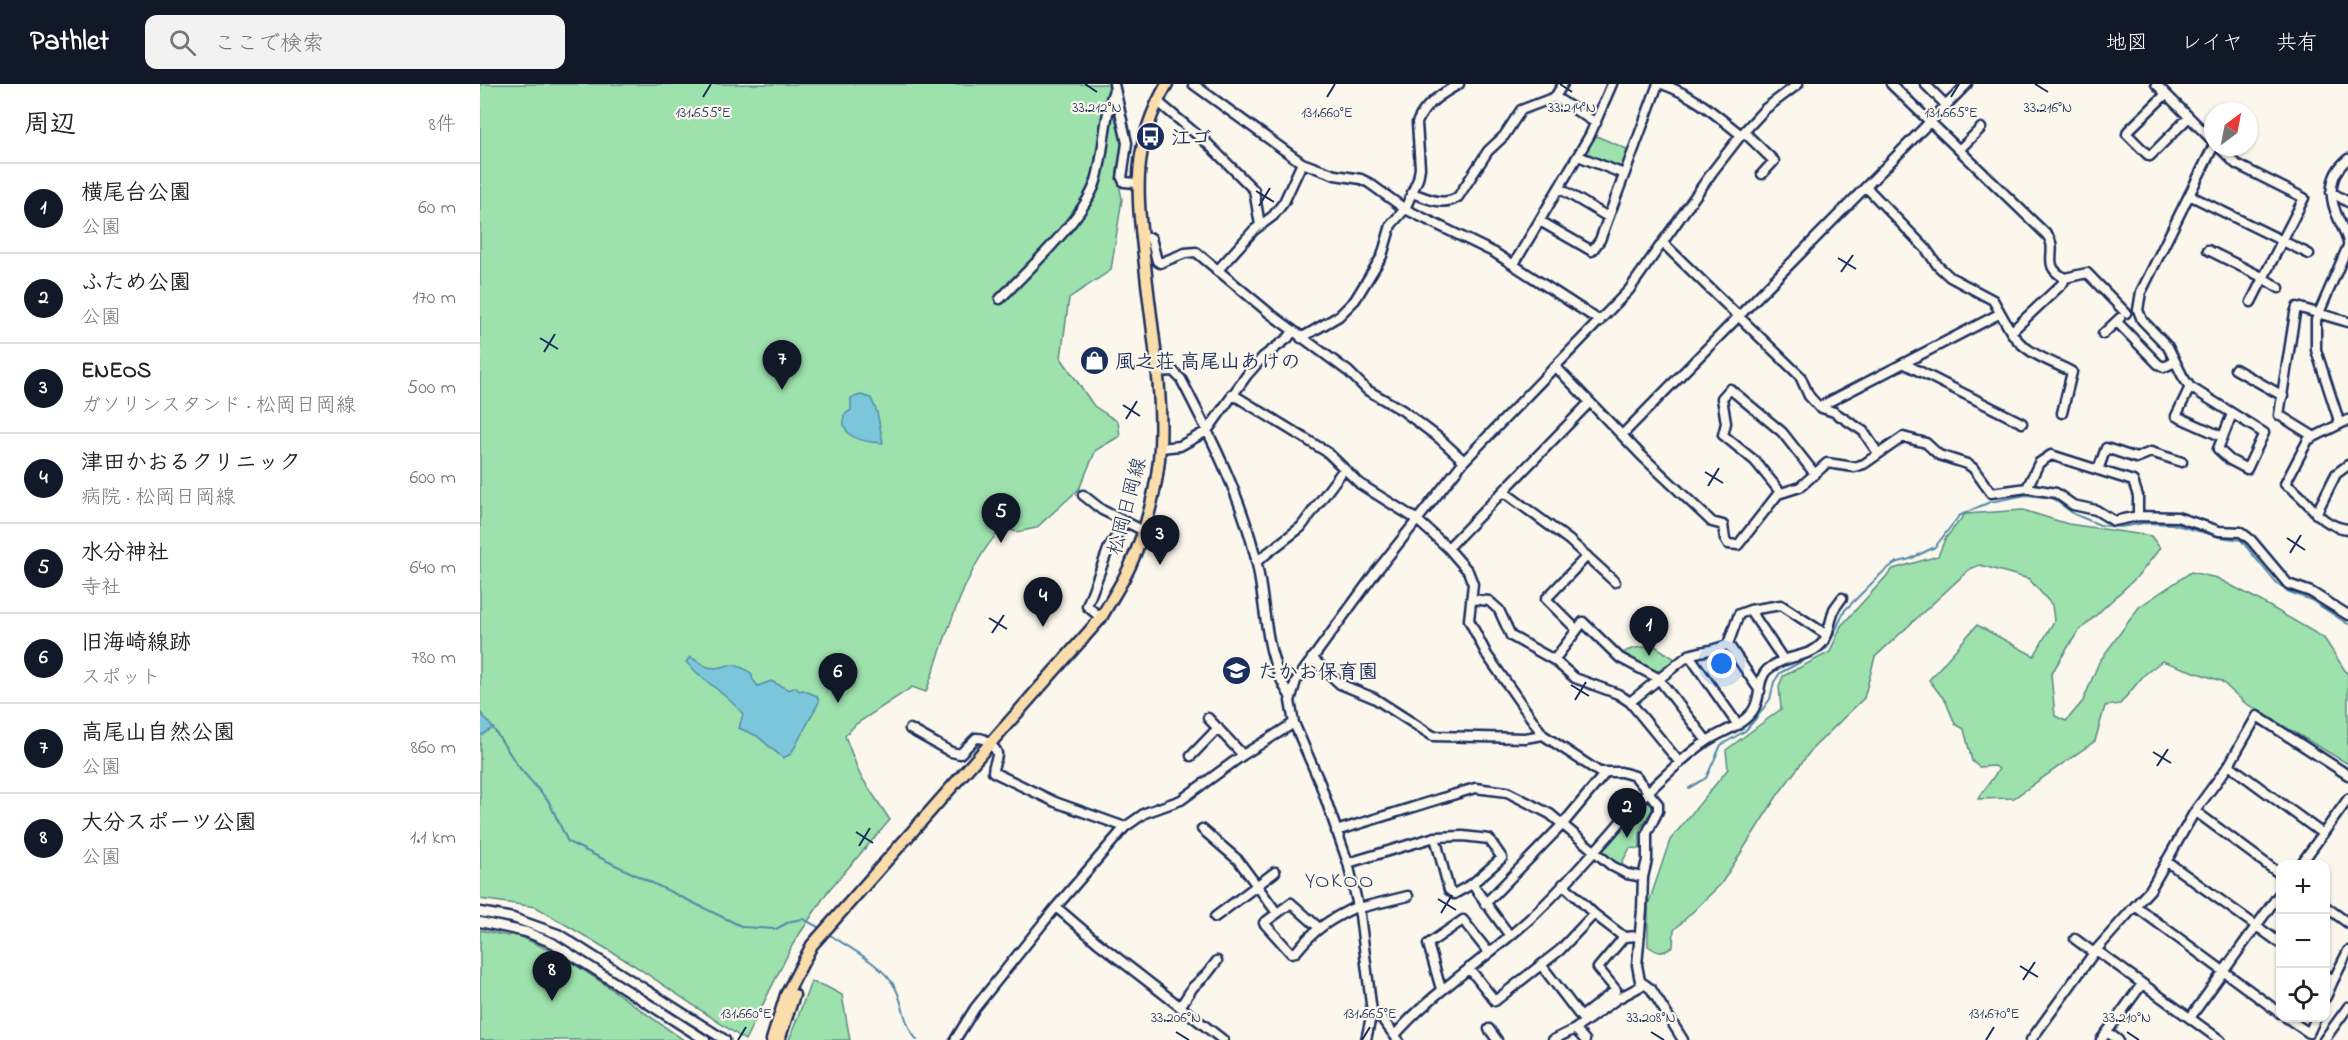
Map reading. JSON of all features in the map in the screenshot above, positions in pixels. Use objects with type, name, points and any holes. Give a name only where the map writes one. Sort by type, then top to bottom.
[{"type":"main road","name":"松岡日岡線","points":[[772,1040],[789,997],[817,948],[818,939],[1101,618],[1130,567],[1152,496],[1160,448],[1157,372],[1137,183],[1144,136],[1157,101],[1167,84]]},
{"type":"main road","name":"松岡日岡線","points":[[779,1040],[789,997]]},
{"type":"street","points":[[1193,84],[1302,163],[1335,175],[1361,179],[1405,209],[1514,264],[1600,321]]},
{"type":"street","points":[[1301,338],[1339,316],[1355,300],[1382,256],[1391,225],[1405,209],[1419,174],[1417,123],[1419,117],[1439,96],[1459,84]]},
{"type":"street","points":[[1412,193],[1428,199],[1450,202],[1466,187],[1488,151],[1504,136],[1521,110],[1555,97],[1562,84]]},
{"type":"street","points":[[1514,264],[1596,123],[1612,84]]},
{"type":"street","points":[[1540,221],[1592,251],[1600,240],[1660,84],[1684,92],[1743,133],[1774,161],[1762,174]]},
{"type":"street","points":[[1290,696],[1296,681],[1312,658],[1416,519],[1464,461],[1629,290],[1713,171],[1743,133],[1765,109],[1798,84]]},
{"type":"street","points":[[1891,84],[2051,240],[2051,265],[2054,272],[2065,278],[2087,273],[2126,313]]},
{"type":"street","points":[[1925,84],[1946,105]]},
{"type":"street","points":[[1622,435],[1967,84]]},
{"type":"street","points":[[2156,84],[2204,132]]},
{"type":"street","points":[[1114,87],[1126,143],[1122,178],[1124,182],[1137,183]]},
{"type":"street","points":[[1000,298],[1064,230],[1092,192],[1099,167],[1106,116],[1114,87]]},
{"type":"street","points":[[2166,94],[2128,130],[2127,134],[2151,156],[2189,117]]},
{"type":"street","points":[[1555,97],[1596,123]]},
{"type":"street","points":[[1157,101],[1208,144],[1254,190],[1260,225]]},
{"type":"street","points":[[1959,150],[1981,128]]},
{"type":"street","points":[[1578,156],[1624,174]]},
{"type":"street","points":[[2208,156],[2141,292],[2138,310],[2142,320],[2168,347],[2190,387],[2264,433],[2247,469],[2230,460],[2218,449],[2232,414]]},
{"type":"street","points":[[2228,156],[2236,164],[2304,198],[2251,303]]},
{"type":"street","points":[[2348,159],[2336,170],[2331,181],[2331,192],[2338,219],[2347,236],[2348,244],[2316,321],[2316,350],[2344,422],[2313,436],[2304,445],[2285,484],[2300,493],[2316,514],[2341,528],[2348,529]]},
{"type":"street","points":[[1217,271],[1254,230],[1273,216],[1284,202],[1302,163]]},
{"type":"street","points":[[1866,187],[1950,277],[1993,300],[2017,342],[2024,348],[2072,372],[2062,413]]},
{"type":"street","points":[[1559,188],[1608,217]]},
{"type":"street","points":[[2331,192],[2348,202]]},
{"type":"street","points":[[2189,195],[2309,254]]},
{"type":"street","points":[[1142,238],[1151,238],[1157,261],[1160,263],[1185,253],[1196,252],[1301,338],[1349,372],[1367,390],[1402,410],[1439,438],[1464,461]]},
{"type":"street","points":[[1663,243],[1800,376],[1809,396],[1819,407],[1834,412],[1863,431],[1878,453]]},
{"type":"street","points":[[2208,250],[2280,288]]},
{"type":"street","points":[[2011,332],[2063,283],[2065,278]]},
{"type":"street","points":[[2313,436],[2279,415],[2297,307],[2348,322]]},
{"type":"street","points":[[2103,334],[2126,313],[2138,310]]},
{"type":"street","points":[[1819,407],[1999,314]]},
{"type":"street","points":[[2117,321],[2158,364],[2164,367],[2175,362]]},
{"type":"street","points":[[1160,448],[1180,446],[1206,431],[1232,394],[1263,357],[1288,338],[1293,331]]},
{"type":"street","points":[[1905,364],[2022,423]]},
{"type":"street","points":[[1556,367],[1589,403],[1712,522],[1724,525],[1728,544],[1738,545],[1781,493],[1800,487],[1827,463],[1854,467],[1864,464],[1903,437],[1926,443],[1939,455],[1967,464],[1973,468],[1991,493],[2027,488],[2056,493],[2073,504],[2097,510],[2114,521],[2138,516],[2177,517],[2218,531],[2241,532],[2252,540],[2288,584],[2311,592],[2348,615]]},
{"type":"street","points":[[2235,369],[2283,396]]},
{"type":"street","points":[[1157,372],[1173,371],[1179,377],[1232,482],[1256,562],[1273,660],[1280,680],[1290,696],[1294,723],[1320,783],[1348,863],[1359,907],[1372,1012],[1366,1040]]},
{"type":"street","points":[[2190,387],[2176,416],[2223,437]]},
{"type":"street","points":[[1781,493],[1755,460],[1723,435],[1726,423],[1722,399],[1730,388],[1782,432],[1815,474]]},
{"type":"street","points":[[1232,394],[1327,453],[1381,499],[1416,519],[1448,548],[1468,571],[1473,584],[1469,620],[1482,646],[1543,735],[1599,772],[1621,771],[1635,776],[1658,804],[1658,811],[1647,833],[1647,860],[1643,877],[1637,965],[1640,981],[1651,989],[1683,1040]]},
{"type":"street","points":[[1448,548],[1589,403]]},
{"type":"street","points":[[2098,470],[2106,448],[2136,458],[2151,452],[2182,462]]},
{"type":"street","points":[[2027,488],[2039,463],[2051,455],[2133,481],[2138,496],[2138,516]]},
{"type":"street","points":[[2316,514],[2336,474],[2348,465]]},
{"type":"street","points":[[1256,562],[1301,526],[1344,468]]},
{"type":"street","points":[[1504,492],[1587,556],[1615,582]]},
{"type":"street","points":[[1083,495],[1102,510],[1142,530]]},
{"type":"street","points":[[1101,618],[1087,606],[1109,547],[1125,523]]},
{"type":"street","points":[[1576,629],[1546,599],[1587,556]]},
{"type":"street","points":[[1372,1012],[1383,1020],[1396,1037],[1413,1014],[1441,989],[1510,936],[1595,852],[1648,791],[1707,741],[1738,725],[1752,712],[1761,692],[1761,679],[1766,671],[1783,659],[1811,653],[1822,645],[1834,609],[1842,598]]},
{"type":"street","points":[[1472,599],[1489,601],[1499,610],[1511,636],[1554,660],[1575,678],[1618,694],[1629,702],[1680,763]]},
{"type":"street","points":[[1629,702],[1689,655],[1701,651],[1717,651],[1728,644],[1739,614],[1750,610],[1781,605],[1827,635]]},
{"type":"street","points":[[1750,610],[1783,659]]},
{"type":"street","points":[[1554,660],[1583,622],[1620,658],[1658,678],[1707,741]]},
{"type":"street","points":[[1728,644],[1761,692]]},
{"type":"street","points":[[1689,655],[1738,725]]},
{"type":"street","points":[[1312,658],[1340,684],[1374,698],[1433,736],[1524,738],[1543,735]]},
{"type":"street","points":[[2031,1040],[2095,952],[2150,890],[2195,811],[2229,765],[2257,716],[2348,775]]},
{"type":"street","points":[[1208,718],[1243,755]]},
{"type":"street","points":[[955,1040],[975,1008],[1056,907],[1125,827],[1145,813],[1181,800],[1243,755],[1294,723]]},
{"type":"street","points":[[1191,756],[1218,728]]},
{"type":"street","points":[[910,729],[951,752],[960,754],[976,738],[983,738],[998,754],[992,768],[993,772],[1055,802],[1125,827]]},
{"type":"street","points":[[2229,765],[2323,834]]},
{"type":"street","points":[[1485,904],[1562,825],[1606,772]]},
{"type":"street","points":[[1336,831],[1475,788],[1506,792],[1550,814],[1612,866],[1627,874],[1643,877]]},
{"type":"street","points":[[2304,860],[2323,834],[2344,812],[2348,799]]},
{"type":"street","points":[[2195,811],[2276,871]]},
{"type":"street","points":[[1202,829],[1238,860],[1277,913]]},
{"type":"street","points":[[1348,863],[1435,837],[1463,836],[1489,839],[1502,858],[1472,884],[1454,894],[1449,890],[1435,837]]},
{"type":"street","points":[[2166,861],[2276,940]]},
{"type":"street","points":[[1215,917],[1275,872]]},
{"type":"street","points":[[1472,884],[1510,936]]},
{"type":"street","points":[[1563,884],[1594,914],[1624,937],[1638,936]]},
{"type":"street","points":[[1318,927],[1291,903],[1264,923],[1291,953],[1296,952],[1318,927],[1330,919],[1359,907],[1408,896]]},
{"type":"street","points":[[2190,1018],[2276,899]]},
{"type":"street","points":[[2135,906],[2276,1010]]},
{"type":"street","points":[[1056,907],[1222,1040]]},
{"type":"street","points":[[2330,911],[2348,924]]},
{"type":"street","points":[[480,912],[513,918],[558,934],[725,1040]]},
{"type":"street","points":[[1468,968],[1495,1001],[1542,966],[1594,914]]},
{"type":"street","points":[[1441,989],[1428,944],[1463,920],[1489,953]]},
{"type":"street","points":[[480,922],[526,932],[553,943],[705,1040]]},
{"type":"street","points":[[1542,966],[1581,1017],[1616,990],[1598,968],[1624,937]]},
{"type":"street","points":[[2075,939],[2220,1040]]},
{"type":"street","points":[[2330,977],[2348,951]]},
{"type":"street","points":[[1180,1006],[1193,987],[1217,962]]},
{"type":"street","points":[[2118,1040],[2104,1036],[2142,984]]},
{"type":"street","points":[[1553,1040],[1575,1029],[1617,999],[1632,993],[1643,985]]},
{"type":"street","points":[[2324,1040],[2348,1006]]},
{"type":"street","points":[[2294,1022],[2309,1033],[2314,1022]]},
{"type":"street","points":[[1489,1029],[1497,1040]]},
{"type":"street","points":[[1575,1029],[1585,1040]]},
{"type":"green space","points":[[480,84],[1112,84],[1114,110],[1123,144],[1117,174],[1122,199],[1111,270],[1069,298],[1061,358],[1094,406],[1118,422],[1120,436],[1096,450],[1079,489],[1036,528],[1017,532],[1003,528],[990,542],[967,582],[957,605],[926,692],[912,687],[856,724],[845,736],[860,775],[890,820],[828,891],[793,944],[745,1040],[632,964],[536,907],[480,899]]},
{"type":"green space","points":[[1594,135],[1629,150],[1623,168],[1620,170],[1585,156],[1583,153]]},
{"type":"green space","points":[[2023,510],[2068,524],[2151,536],[2160,548],[2139,575],[2077,633],[2051,674],[2055,716],[2066,721],[2083,701],[2099,662],[2139,607],[2191,572],[2217,578],[2324,638],[2348,675],[2348,764],[2245,703],[2221,681],[2162,661],[2144,675],[2120,704],[2105,706],[2095,741],[2014,798],[1978,799],[1999,769],[1995,766],[1979,767],[1972,761],[1964,729],[1955,724],[1946,702],[1929,680],[1977,625],[2034,656],[2054,621],[2052,605],[2029,579],[1980,565],[1970,569],[1875,657],[1864,698],[1812,749],[1777,796],[1721,884],[1674,930],[1673,947],[1660,952],[1648,946],[1648,905],[1670,840],[1728,769],[1726,750],[1781,709],[1779,686],[1783,676],[1830,652],[1841,626],[1893,569],[1938,556],[1945,539],[1965,514]]},
{"type":"green space","points":[[1655,646],[1675,659],[1661,671],[1654,671],[1623,653],[1635,648]]},
{"type":"green space","points":[[1646,802],[1651,803],[1653,809],[1640,829],[1640,849],[1630,848],[1620,866],[1602,852]]},
{"type":"green space","points":[[480,930],[508,936],[511,933],[557,954],[684,1040],[480,1040]]},
{"type":"green space","points":[[811,982],[842,995],[850,1040],[789,1040]]},
{"type":"water","points":[[861,395],[871,398],[877,412],[883,443],[855,438],[846,429],[844,415],[851,410],[851,398]]},
{"type":"water","points":[[690,657],[708,667],[719,668],[732,665],[743,668],[751,673],[758,686],[771,681],[789,690],[796,687],[799,691],[803,690],[817,696],[819,702],[791,754],[783,758],[757,736],[739,728],[743,714],[686,662]]},
{"type":"water","points":[[480,712],[493,728],[480,736]]},
{"type":"waterway","points":[[1689,788],[1706,778],[1721,745],[1745,731],[1758,716],[1770,699],[1774,682],[1780,673],[1827,648],[1845,610],[1883,572],[1895,563],[1910,559],[1935,547],[1959,516],[1990,502],[2026,495],[2052,498],[2074,514],[2100,525],[2121,527],[2144,523],[2172,524],[2220,537],[2241,540],[2277,584],[2287,591],[2311,600],[2348,624]]},
{"type":"waterway","points":[[493,728],[518,766],[549,802],[568,842],[743,927],[776,929],[791,921],[803,919],[820,928]]},
{"type":"waterway","points":[[827,933],[875,965],[891,981],[899,995],[909,1028],[917,1040]]},
{"type":"place","name":"江ゴ","points":[[1150,137]]},
{"type":"place","name":"風之荘 高尾山あけの","points":[[1094,361]]},
{"type":"place","name":"高尾山自然公園","points":[[782,390]]},
{"type":"place","name":"水分神社","points":[[1001,543]]},
{"type":"place","name":"ENEOS","points":[[1160,565]]},
{"type":"place","name":"津田かおるクリニック","points":[[1043,627]]},
{"type":"place","name":"横尾台公園","points":[[1649,656]]},
{"type":"place","name":"たかお保育園","points":[[1237,671]]},
{"type":"place","name":"旧海崎線跡","points":[[838,703]]},
{"type":"place","name":"ふため公園","points":[[1627,838]]},
{"type":"place","name":"大分スポーツ公園","points":[[552,1001]]},
{"type":"district","name":"YOKOO","points":[[1340,879]]}]
